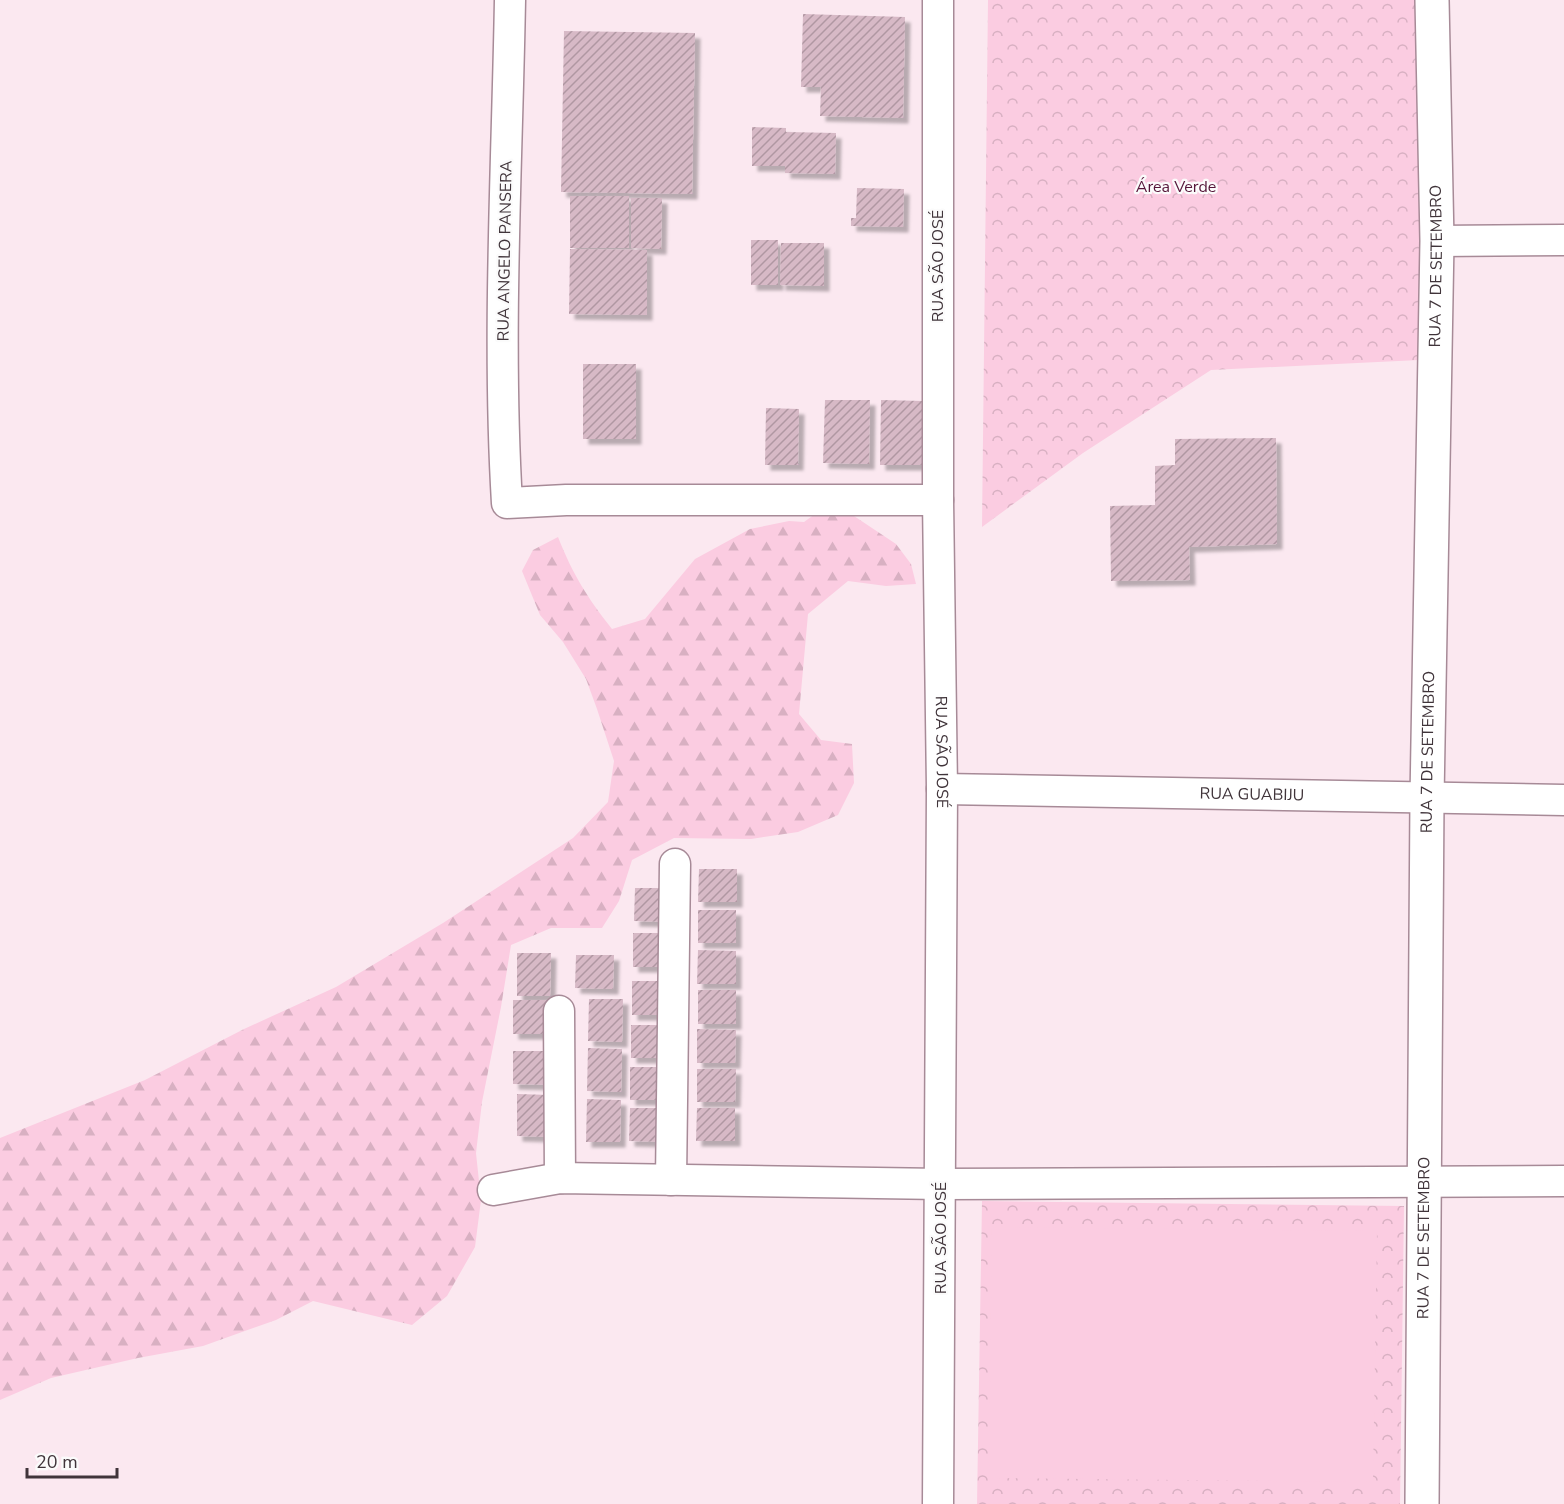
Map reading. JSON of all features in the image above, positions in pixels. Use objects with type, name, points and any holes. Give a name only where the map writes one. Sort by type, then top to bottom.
[{"type":"street","name":"RUA ANGELO PANSERA","points":[[510,0],[503,360],[503,435],[507,502],[938,500]]},
{"type":"street","name":"RUA SÃO JOSÉ","points":[[938,0],[938,500],[942,789],[938,1504]]},
{"type":"street","name":"RUA 7 DE SETEMBRO","points":[[1422,1504],[1427,798],[1437,241],[1432,0]]},
{"type":"street","points":[[1437,241],[1564,240]]},
{"type":"street","name":"RUA GUABIJU","points":[[942,789],[1564,800]]},
{"type":"street","points":[[671,1180],[675,864]]},
{"type":"street","points":[[559,1011],[560,1178]]},
{"type":"street","points":[[493,1190],[560,1178],[941,1184],[1564,1181]]},
{"type":"green space","name":"Área Verde","points":[[988,0],[1422,0],[1419,360],[1211,370],[1083,453],[982,527]]},
{"type":"green space","points":[[822,509],[845,510],[896,544],[911,564],[916,584],[886,586],[848,581],[808,614],[799,714],[821,740],[852,744],[854,783],[838,815],[798,832],[751,839],[674,838],[632,860],[619,901],[602,928],[551,928],[511,945],[482,1102],[476,1153],[481,1200],[475,1247],[447,1296],[412,1325],[313,1301],[276,1320],[203,1346],[51,1378],[0,1400],[0,1138],[145,1080],[244,1029],[336,987],[443,923],[573,838],[608,802],[614,761],[586,679],[563,642],[540,615],[522,571],[533,550],[558,537],[581,585],[612,629],[645,619],[695,559],[750,529],[789,521],[804,522]]},
{"type":"green space","points":[[982,1201],[1404,1206],[1400,1504],[977,1504]]},
{"type":"green space","points":[[992,1227],[1377,1231],[1373,1482],[989,1478]]},
{"type":"building","points":[[803,14],[905,17],[903,118],[820,116],[821,87],[801,87]]},
{"type":"building","points":[[564,31],[695,33],[692,194],[561,192]]},
{"type":"building","points":[[752,127],[786,128],[786,132],[836,133],[835,174],[785,173],[785,166],[752,166]]},
{"type":"building","points":[[857,188],[904,189],[903,227],[851,226],[851,218],[856,218]]},
{"type":"building","points":[[570,196],[629,196],[629,248],[570,248]]},
{"type":"building","points":[[631,198],[662,198],[661,249],[631,248]]},
{"type":"building","points":[[751,240],[778,240],[778,285],[751,285]]},
{"type":"building","points":[[781,243],[824,243],[824,286],[780,285]]},
{"type":"building","points":[[570,249],[647,250],[647,315],[569,314]]},
{"type":"building","points":[[583,364],[636,364],[636,439],[583,439]]},
{"type":"building","points":[[825,400],[870,400],[869,464],[823,463]]},
{"type":"building","points":[[881,400],[924,401],[924,465],[880,465]]},
{"type":"building","points":[[766,408],[799,409],[798,465],[765,465]]},
{"type":"building","points":[[1276,438],[1277,544],[1189,547],[1190,580],[1111,581],[1110,506],[1155,505],[1155,466],[1175,465],[1175,439]]},
{"type":"building","points":[[699,869],[737,869],[737,902],[698,902]]},
{"type":"building","points":[[635,888],[673,888],[672,922],[634,921]]},
{"type":"building","points":[[698,910],[736,910],[736,943],[698,943]]},
{"type":"building","points":[[633,933],[672,933],[671,967],[633,967]]},
{"type":"building","points":[[698,950],[736,951],[736,984],[697,984]]},
{"type":"building","points":[[517,953],[551,953],[550,996],[517,996]]},
{"type":"building","points":[[576,955],[614,955],[613,989],[575,988]]},
{"type":"building","points":[[632,981],[671,981],[670,1015],[632,1015]]},
{"type":"building","points":[[698,990],[736,990],[736,1024],[698,1024]]},
{"type":"building","points":[[589,999],[623,999],[622,1042],[588,1041]]},
{"type":"building","points":[[513,1000],[556,1000],[555,1034],[513,1034]]},
{"type":"building","points":[[631,1025],[669,1025],[669,1058],[631,1058]]},
{"type":"building","points":[[697,1029],[736,1030],[735,1063],[697,1063]]},
{"type":"building","points":[[588,1048],[622,1049],[621,1092],[587,1091]]},
{"type":"building","points":[[513,1051],[556,1051],[555,1085],[513,1084]]},
{"type":"building","points":[[630,1067],[669,1067],[668,1100],[630,1100]]},
{"type":"building","points":[[697,1069],[736,1069],[735,1102],[697,1102]]},
{"type":"building","points":[[517,1094],[551,1095],[550,1137],[517,1136]]},
{"type":"building","points":[[587,1099],[621,1100],[620,1142],[586,1142]]},
{"type":"building","points":[[630,1108],[668,1108],[667,1142],[629,1141]]},
{"type":"building","points":[[697,1108],[735,1108],[735,1141],[696,1141]]}]
